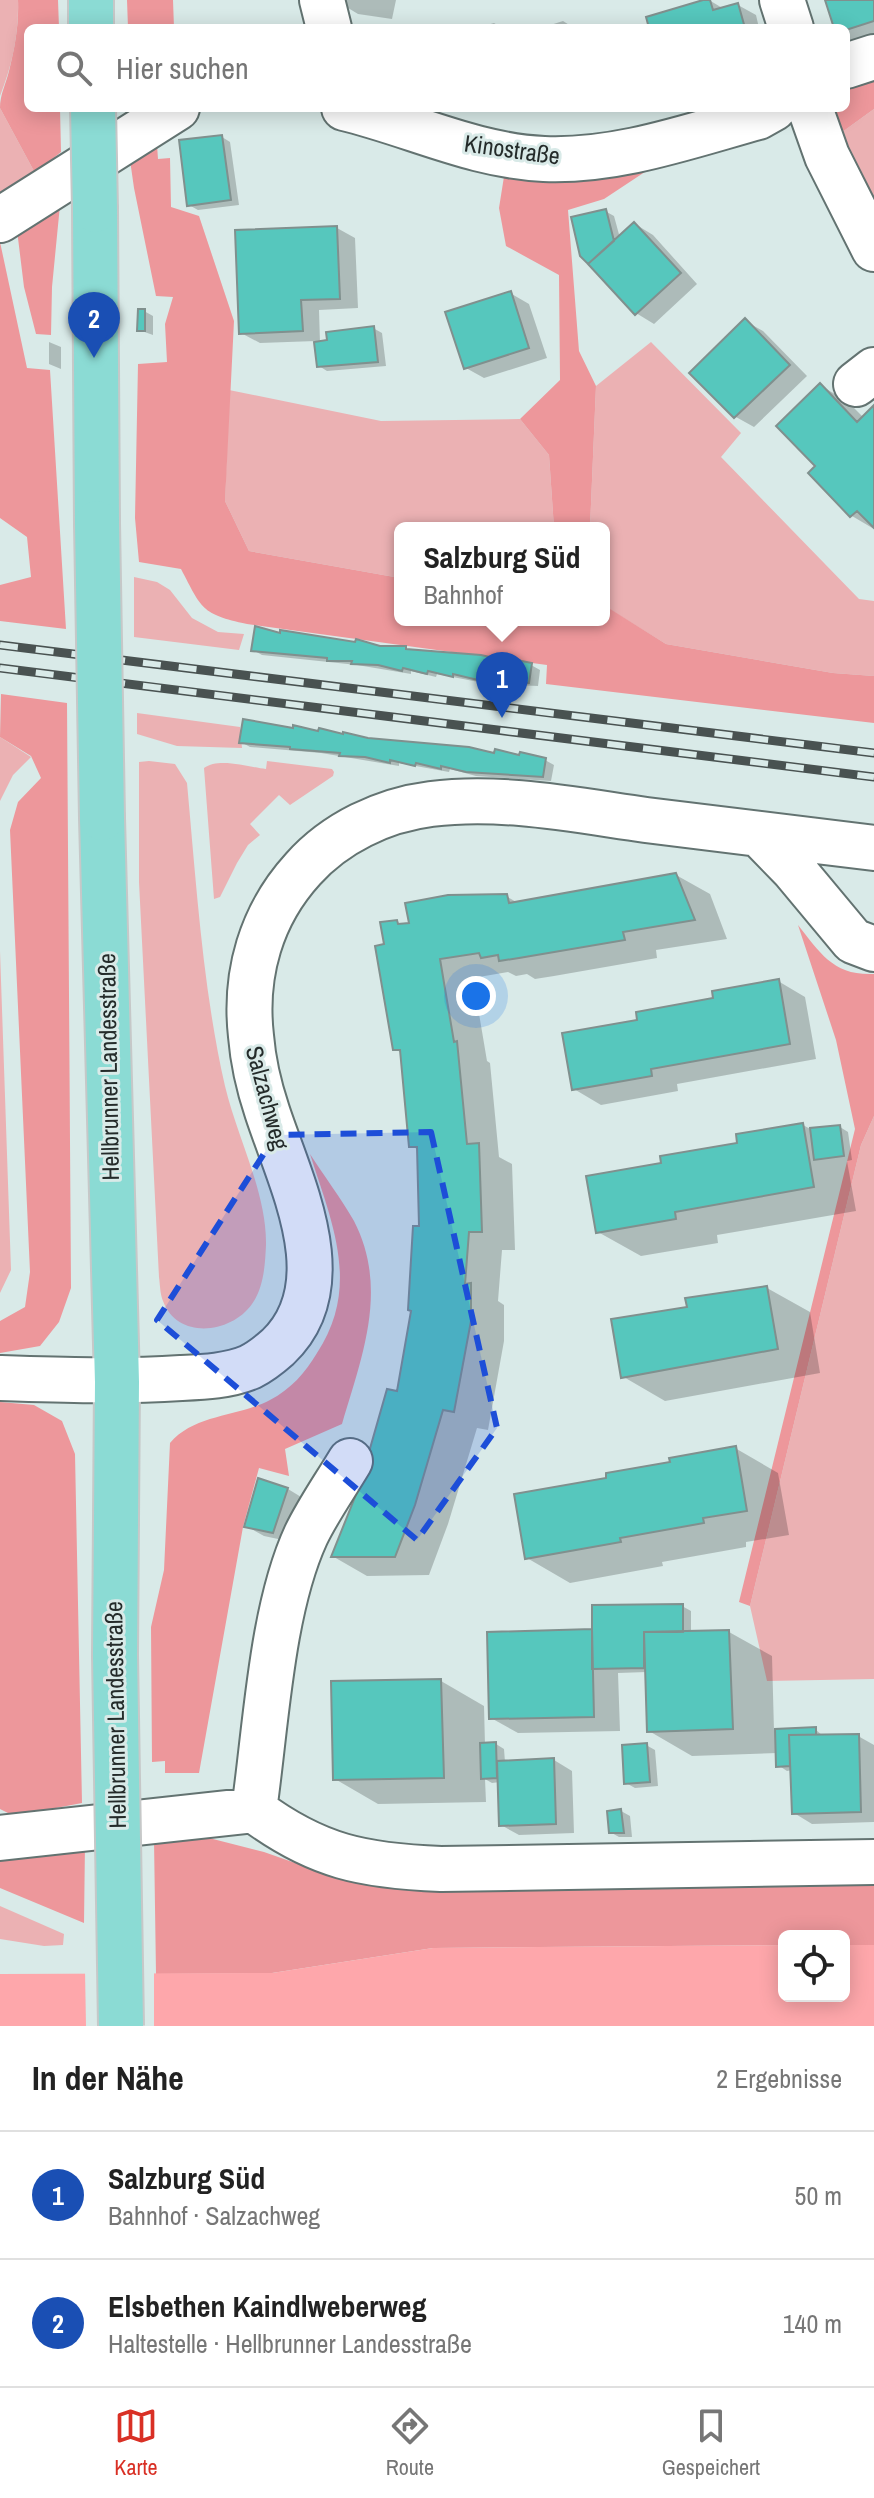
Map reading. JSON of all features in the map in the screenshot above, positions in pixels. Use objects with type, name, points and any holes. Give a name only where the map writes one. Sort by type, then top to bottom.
[{"type":"main road","points":[[91,0],[91,24]]},
{"type":"main road","name":"Hellbrunner Landesstraße","points":[[93,112],[102,818],[117,1382],[115,1655],[121,2026]]},
{"type":"street","points":[[782,0],[790,24]]},
{"type":"street","points":[[850,65],[874,57]]},
{"type":"street","points":[[0,220],[171,112]]},
{"type":"street","name":"Kinostraße","points":[[385,114],[435,137],[480,149],[543,159],[605,157],[758,117],[767,112]]},
{"type":"street","points":[[811,112],[827,156],[874,249]]},
{"type":"street","name":"Salzachweg","points":[[0,1378],[117,1382],[205,1377],[250,1367],[286,1339],[304,1307],[309,1284],[306,1232],[257,1075],[250,1036],[249,989],[256,951],[269,916],[288,886],[310,861],[339,838],[366,822],[428,804],[475,801],[539,805],[874,848]]},
{"type":"street","points":[[759,834],[793,869],[853,941],[874,949]]},
{"type":"street","points":[[254,1810],[274,1657],[290,1580],[306,1535],[350,1461]]},
{"type":"street","points":[[0,1838],[254,1810],[277,1827],[320,1849],[361,1863],[398,1868],[874,1862]]},
{"type":"highlighted area","points":[[431,1132],[497,1428],[417,1540],[157,1320],[276,1135]]},
{"type":"shaded area","points":[[0,0],[18,0],[18,12],[14,49],[0,96]]},
{"type":"shaded area","points":[[18,0],[58,0],[59,24],[24,24],[24,112],[60,112],[61,152],[35,173],[0,108],[18,18]]},
{"type":"shaded area","points":[[127,0],[173,0],[174,24],[128,24]]},
{"type":"shaded area","points":[[874,79],[874,109],[845,130],[827,130],[825,112],[850,112],[850,88]]},
{"type":"shaded area","points":[[0,108],[35,173],[0,203]]},
{"type":"shaded area","points":[[874,109],[874,228],[827,130],[845,130]]},
{"type":"shaded area","points":[[157,145],[158,159],[170,158],[171,207],[199,216],[234,321],[225,501],[249,551],[394,577],[394,626],[610,626],[610,609],[666,644],[833,673],[874,676],[874,723],[546,684],[547,665],[247,624],[220,617],[205,608],[181,569],[139,562],[135,518],[138,364],[167,362],[165,324],[173,297],[156,296],[128,146]]},
{"type":"shaded area","points":[[669,156],[604,199],[568,210],[579,351],[596,386],[590,522],[554,522],[549,455],[520,419],[560,380],[559,275],[506,246],[499,208],[506,164]]},
{"type":"shaded area","points":[[60,205],[51,335],[36,334],[24,287],[17,230]]},
{"type":"shaded area","points":[[0,242],[27,368],[50,370],[66,629],[0,621],[0,585],[31,577],[27,537],[0,518]]},
{"type":"shaded area","points":[[651,342],[741,433],[721,457],[859,599],[874,601],[874,676],[833,673],[666,644],[610,609],[610,522],[590,522],[596,386]]},
{"type":"shaded area","points":[[229,390],[381,421],[520,419],[549,455],[554,522],[394,522],[394,577],[249,551],[225,501]]},
{"type":"shaded area","points":[[134,577],[157,582],[170,590],[192,618],[218,632],[244,634],[239,650],[134,637]]},
{"type":"shaded area","points":[[1,694],[67,703],[71,1288],[59,1322],[40,1346],[0,1353],[0,1321],[25,1307],[30,1272],[10,830],[18,802],[41,778],[31,756],[0,737]]},
{"type":"shaded area","points":[[137,713],[240,727],[242,748],[177,746],[137,734]]},
{"type":"shaded area","points":[[0,737],[31,757],[13,775],[0,801]]},
{"type":"shaded area","points":[[267,761],[332,769],[334,772],[333,776],[290,805],[279,795],[250,824],[260,835],[248,845],[220,897],[214,899],[204,768],[225,763],[266,769]]},
{"type":"shaded area","points":[[139,762],[175,764],[187,783],[201,936],[217,1050],[230,1105],[257,1185],[265,1225],[264,1268],[252,1304],[232,1321],[206,1328],[192,1327],[170,1314],[162,1298],[159,1277],[139,882]]},
{"type":"shaded area","points":[[798,925],[821,953],[838,967],[860,974],[874,974],[874,1116],[861,1145],[750,1606],[739,1602],[855,1129],[836,1040]]},
{"type":"shaded area","points":[[0,951],[11,1270],[0,1293]]},
{"type":"shaded area","points":[[874,1116],[874,1679],[767,1681],[750,1606],[861,1145]]},
{"type":"shaded area","points":[[310,1154],[354,1221],[364,1246],[370,1272],[371,1297],[364,1348],[342,1424],[285,1449],[289,1476],[259,1468],[243,1527],[199,1773],[165,1773],[165,1761],[152,1762],[151,1627],[164,1570],[170,1443],[192,1426],[258,1406],[285,1391],[308,1367],[330,1328],[338,1303],[338,1254],[327,1205]]},
{"type":"shaded area","points":[[0,1402],[34,1405],[62,1421],[75,1454],[82,1803],[14,1816],[0,1809]]},
{"type":"shaded area","points":[[209,1838],[264,1852],[318,1871],[874,1881],[874,1945],[850,1945],[850,1930],[778,1930],[778,1945],[433,1948],[272,1973],[156,1974],[154,1840]]},
{"type":"shaded area","points":[[85,1843],[84,1923],[0,1888],[0,1856]]},
{"type":"shaded area","points":[[0,1906],[64,1934],[63,1945],[44,1946],[0,1939]]},
{"type":"shaded area","points":[[778,1945],[778,2002],[850,2002],[850,1945],[874,1945],[874,2026],[0,2026],[0,1974],[272,1973],[433,1948]]},
{"type":"pier","points":[[85,1970],[154,1970],[154,2026],[86,2026]]},
{"type":"building","points":[[710,0],[713,10],[738,3],[744,24],[648,24],[646,17]]},
{"type":"building","points":[[825,0],[874,0],[874,21],[850,29],[850,24],[833,24]]},
{"type":"building","points":[[222,135],[231,200],[187,206],[179,140]]},
{"type":"building","points":[[606,209],[614,241],[588,264],[580,256],[571,217]]},
{"type":"building","points":[[634,222],[681,273],[635,315],[588,264]]},
{"type":"building","points":[[337,226],[340,299],[301,300],[303,331],[239,334],[235,230]]},
{"type":"building","points":[[511,291],[529,348],[464,369],[445,312]]},
{"type":"building","points":[[138,309],[145,309],[145,331],[137,331]]},
{"type":"building","points":[[745,318],[790,365],[734,418],[689,373]]},
{"type":"building","points":[[374,326],[378,362],[317,367],[314,342],[327,340],[326,332]]},
{"type":"building","points":[[820,383],[857,422],[874,405],[874,528],[857,511],[850,517],[808,473],[815,466],[776,426]]},
{"type":"building","points":[[255,626],[280,633],[280,630],[355,642],[356,639],[380,646],[406,646],[406,649],[532,663],[529,683],[478,680],[453,674],[453,677],[428,671],[427,674],[403,668],[402,671],[378,665],[351,664],[352,661],[327,661],[327,658],[251,651]]},
{"type":"building","points":[[243,719],[318,731],[319,728],[368,738],[469,747],[494,753],[495,749],[519,755],[520,752],[546,758],[543,777],[466,772],[441,766],[441,769],[416,763],[415,766],[390,760],[390,763],[365,757],[339,756],[340,753],[239,743]]},
{"type":"building","points":[[676,873],[695,920],[623,932],[625,940],[519,958],[499,961],[498,955],[481,958],[479,953],[440,959],[454,1042],[457,1041],[467,1144],[479,1143],[482,1232],[469,1232],[465,1284],[471,1283],[471,1321],[454,1412],[443,1410],[415,1505],[395,1557],[331,1557],[359,1487],[387,1389],[397,1391],[411,1311],[408,1310],[413,1226],[419,1226],[417,1147],[409,1147],[400,1050],[393,1050],[375,946],[384,944],[380,922],[397,920],[398,924],[409,923],[405,903],[448,895],[507,894],[509,903]]},
{"type":"building","points":[[779,979],[790,1044],[651,1069],[652,1076],[572,1090],[562,1033],[637,1020],[636,1012],[713,998],[712,991]]},
{"type":"building","points":[[803,1123],[814,1187],[675,1212],[676,1219],[596,1233],[586,1176],[661,1163],[660,1156],[737,1143],[736,1134]]},
{"type":"building","points":[[840,1125],[844,1156],[814,1160],[810,1128]]},
{"type":"building","points":[[767,1286],[778,1349],[621,1378],[611,1319],[687,1307],[685,1298]]},
{"type":"building","points":[[736,1446],[747,1511],[703,1518],[704,1523],[620,1538],[621,1542],[525,1559],[514,1494],[606,1478],[606,1473]]},
{"type":"building","points":[[258,1478],[288,1488],[273,1533],[244,1527]]},
{"type":"building","points":[[683,1604],[683,1632],[644,1632],[644,1668],[592,1669],[592,1605]]},
{"type":"building","points":[[592,1629],[594,1717],[489,1719],[487,1632]]},
{"type":"building","points":[[729,1630],[733,1729],[647,1732],[644,1632]]},
{"type":"building","points":[[441,1679],[444,1778],[333,1780],[331,1681]]},
{"type":"building","points":[[816,1727],[816,1735],[789,1735],[790,1766],[776,1767],[775,1729]]},
{"type":"building","points":[[859,1734],[861,1812],[792,1814],[789,1735]]},
{"type":"building","points":[[496,1742],[497,1778],[481,1779],[480,1743]]},
{"type":"building","points":[[647,1743],[650,1782],[624,1784],[622,1745]]},
{"type":"building","points":[[554,1758],[556,1824],[499,1826],[497,1761]]},
{"type":"building","points":[[621,1809],[624,1833],[609,1833],[607,1811]]},
{"type":"railway","points":[[0,645],[874,753]]},
{"type":"railway","points":[[0,668],[874,777]]},
{"type":"place","name":"Elsbethen Kaindlweberweg","points":[[94,358]]},
{"type":"place","name":"Salzburg Süd","points":[[502,718]]}]
